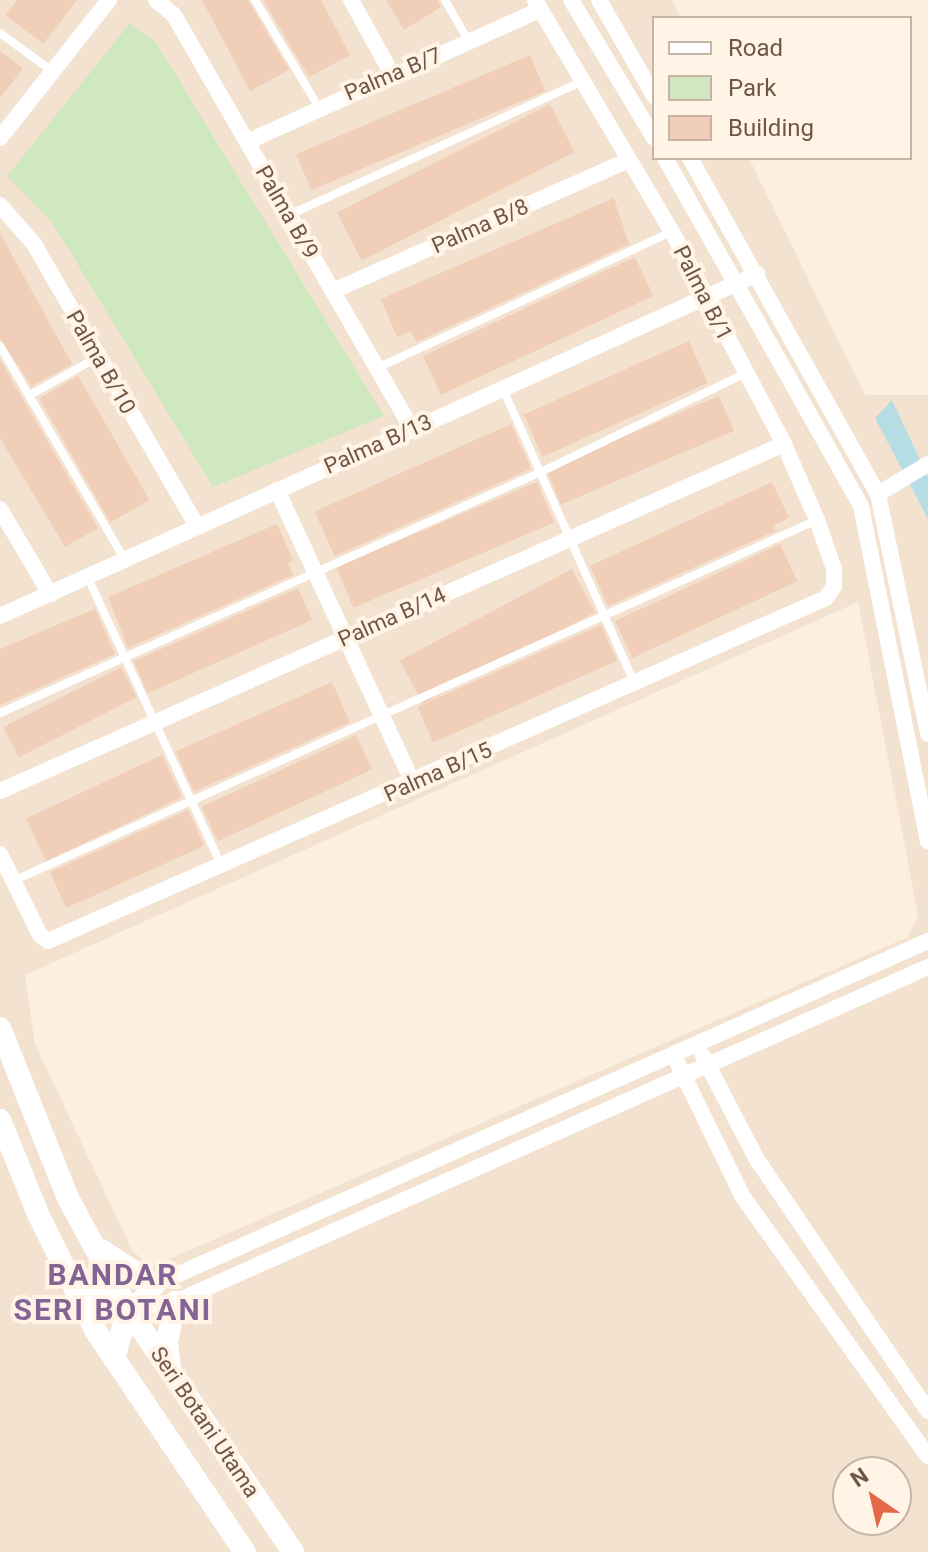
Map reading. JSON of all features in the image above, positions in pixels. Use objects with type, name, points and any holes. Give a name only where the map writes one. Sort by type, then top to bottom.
[{"type":"main road","name":"Seri Botani Utama","points":[[0,1028],[68,1198],[128,1309],[293,1552]]},
{"type":"main road","name":"Seri Botani Utama","points":[[0,1120],[53,1243],[114,1359],[245,1552]]},
{"type":"main road","points":[[92,1241],[130,1273],[154,1285]]},
{"type":"main road","points":[[53,1243],[99,1298],[128,1309],[114,1359]]},
{"type":"main road","points":[[171,1371],[167,1342],[175,1302]]},
{"type":"street","points":[[0,138],[109,0]]},
{"type":"street","name":"Palma B/9","points":[[156,0],[174,15],[412,429]]},
{"type":"street","points":[[351,0],[393,76]]},
{"type":"street","points":[[571,0],[652,135]]},
{"type":"street","points":[[599,0],[652,93]]},
{"type":"street","name":"Palma B/7","points":[[247,142],[318,106],[469,42],[538,5]]},
{"type":"street","name":"Palma B/1","points":[[538,5],[627,161],[672,232],[744,374],[784,444],[817,520],[834,569],[834,586],[826,598]]},
{"type":"street","points":[[666,160],[861,506],[928,841]]},
{"type":"street","points":[[691,160],[878,494],[928,734]]},
{"type":"street","name":"Palma B/8","points":[[333,291],[627,161]]},
{"type":"street","name":"Palma B/10","points":[[0,205],[34,244],[196,525]]},
{"type":"street","name":"Palma B/13","points":[[0,616],[757,274]]},
{"type":"street","name":"Palma B/14","points":[[0,791],[784,444]]},
{"type":"street","points":[[878,494],[928,464]]},
{"type":"street","points":[[277,490],[413,783]]},
{"type":"street","points":[[0,509],[50,594]]},
{"type":"street","name":"Palma B/15","points":[[13,882],[48,941],[413,783],[826,598]]},
{"type":"street","points":[[0,854],[13,882]]},
{"type":"street","points":[[908,950],[928,927]]},
{"type":"street","points":[[128,1309],[154,1285],[928,941]]},
{"type":"street","points":[[128,1309],[175,1302],[928,967]]},
{"type":"street","points":[[698,1044],[756,1158],[928,1411]]},
{"type":"street","points":[[674,1054],[743,1197],[928,1456]]},
{"type":"lane","points":[[255,0],[318,106]]},
{"type":"lane","points":[[445,0],[469,42]]},
{"type":"lane","points":[[0,33],[52,71]]},
{"type":"lane","points":[[288,215],[581,82]]},
{"type":"lane","points":[[377,368],[672,232]]},
{"type":"lane","points":[[0,346],[124,558]]},
{"type":"lane","points":[[30,395],[98,357]]},
{"type":"lane","points":[[0,713],[541,472],[744,374]]},
{"type":"lane","points":[[503,389],[634,682]]},
{"type":"lane","points":[[13,882],[817,520]]},
{"type":"lane","points":[[87,576],[221,865]]},
{"type":"shaded area","name":"BANDAR SERI BOTANI","points":[[0,0],[672,0],[680,16],[652,16],[652,160],[750,160],[865,395],[928,395],[928,1552],[0,1552]],"holes":[[[858,602],[918,915],[908,937],[151,1267],[132,1250],[35,1044],[25,975]]]},
{"type":"green space","points":[[130,23],[155,41],[384,416],[213,487],[52,222],[7,176]]},
{"type":"water","points":[[892,400],[928,477],[928,519],[875,418]]},
{"type":"building","points":[[17,0],[77,0],[43,44],[5,15]]},
{"type":"building","points":[[202,0],[248,0],[289,70],[250,91]]},
{"type":"building","points":[[263,0],[321,0],[350,55],[309,77]]},
{"type":"building","points":[[386,0],[438,0],[441,7],[404,30]]},
{"type":"building","points":[[0,51],[23,68],[0,98]]},
{"type":"building","points":[[530,55],[545,91],[311,190],[296,154]]},
{"type":"building","points":[[550,104],[575,152],[362,261],[337,213]]},
{"type":"building","points":[[614,198],[629,244],[416,342],[411,331],[397,337],[381,299]]},
{"type":"building","points":[[0,233],[72,364],[32,386],[0,339]]},
{"type":"building","points":[[635,257],[653,296],[441,395],[423,356]]},
{"type":"building","points":[[689,341],[708,383],[542,457],[524,415]]},
{"type":"building","points":[[0,360],[98,528],[65,547],[0,438]]},
{"type":"building","points":[[78,376],[150,500],[111,522],[39,398]]},
{"type":"building","points":[[719,396],[734,431],[561,504],[546,469]]},
{"type":"building","points":[[511,424],[531,469],[335,556],[315,511]]},
{"type":"building","points":[[537,482],[554,523],[354,608],[336,567]]},
{"type":"building","points":[[772,482],[789,518],[772,526],[775,531],[608,606],[590,566]]},
{"type":"building","points":[[277,524],[293,560],[288,563],[293,575],[128,648],[108,597]]},
{"type":"building","points":[[780,544],[797,581],[632,658],[615,621]]},
{"type":"building","points":[[572,569],[595,612],[423,704],[400,661]]},
{"type":"building","points":[[298,588],[312,620],[148,693],[134,661]]},
{"type":"building","points":[[95,609],[115,654],[0,705],[0,649]]},
{"type":"building","points":[[601,625],[617,661],[433,742],[417,707]]},
{"type":"building","points":[[121,667],[136,697],[19,757],[3,727]]},
{"type":"building","points":[[332,682],[350,722],[194,792],[176,752]]},
{"type":"building","points":[[356,735],[372,769],[218,841],[202,807]]},
{"type":"building","points":[[162,755],[182,798],[46,861],[26,818]]},
{"type":"building","points":[[188,810],[204,845],[66,908],[50,872]]},
{"type":"district","name":"BANDAR SERI BOTANI","points":[[113,1292]]}]
